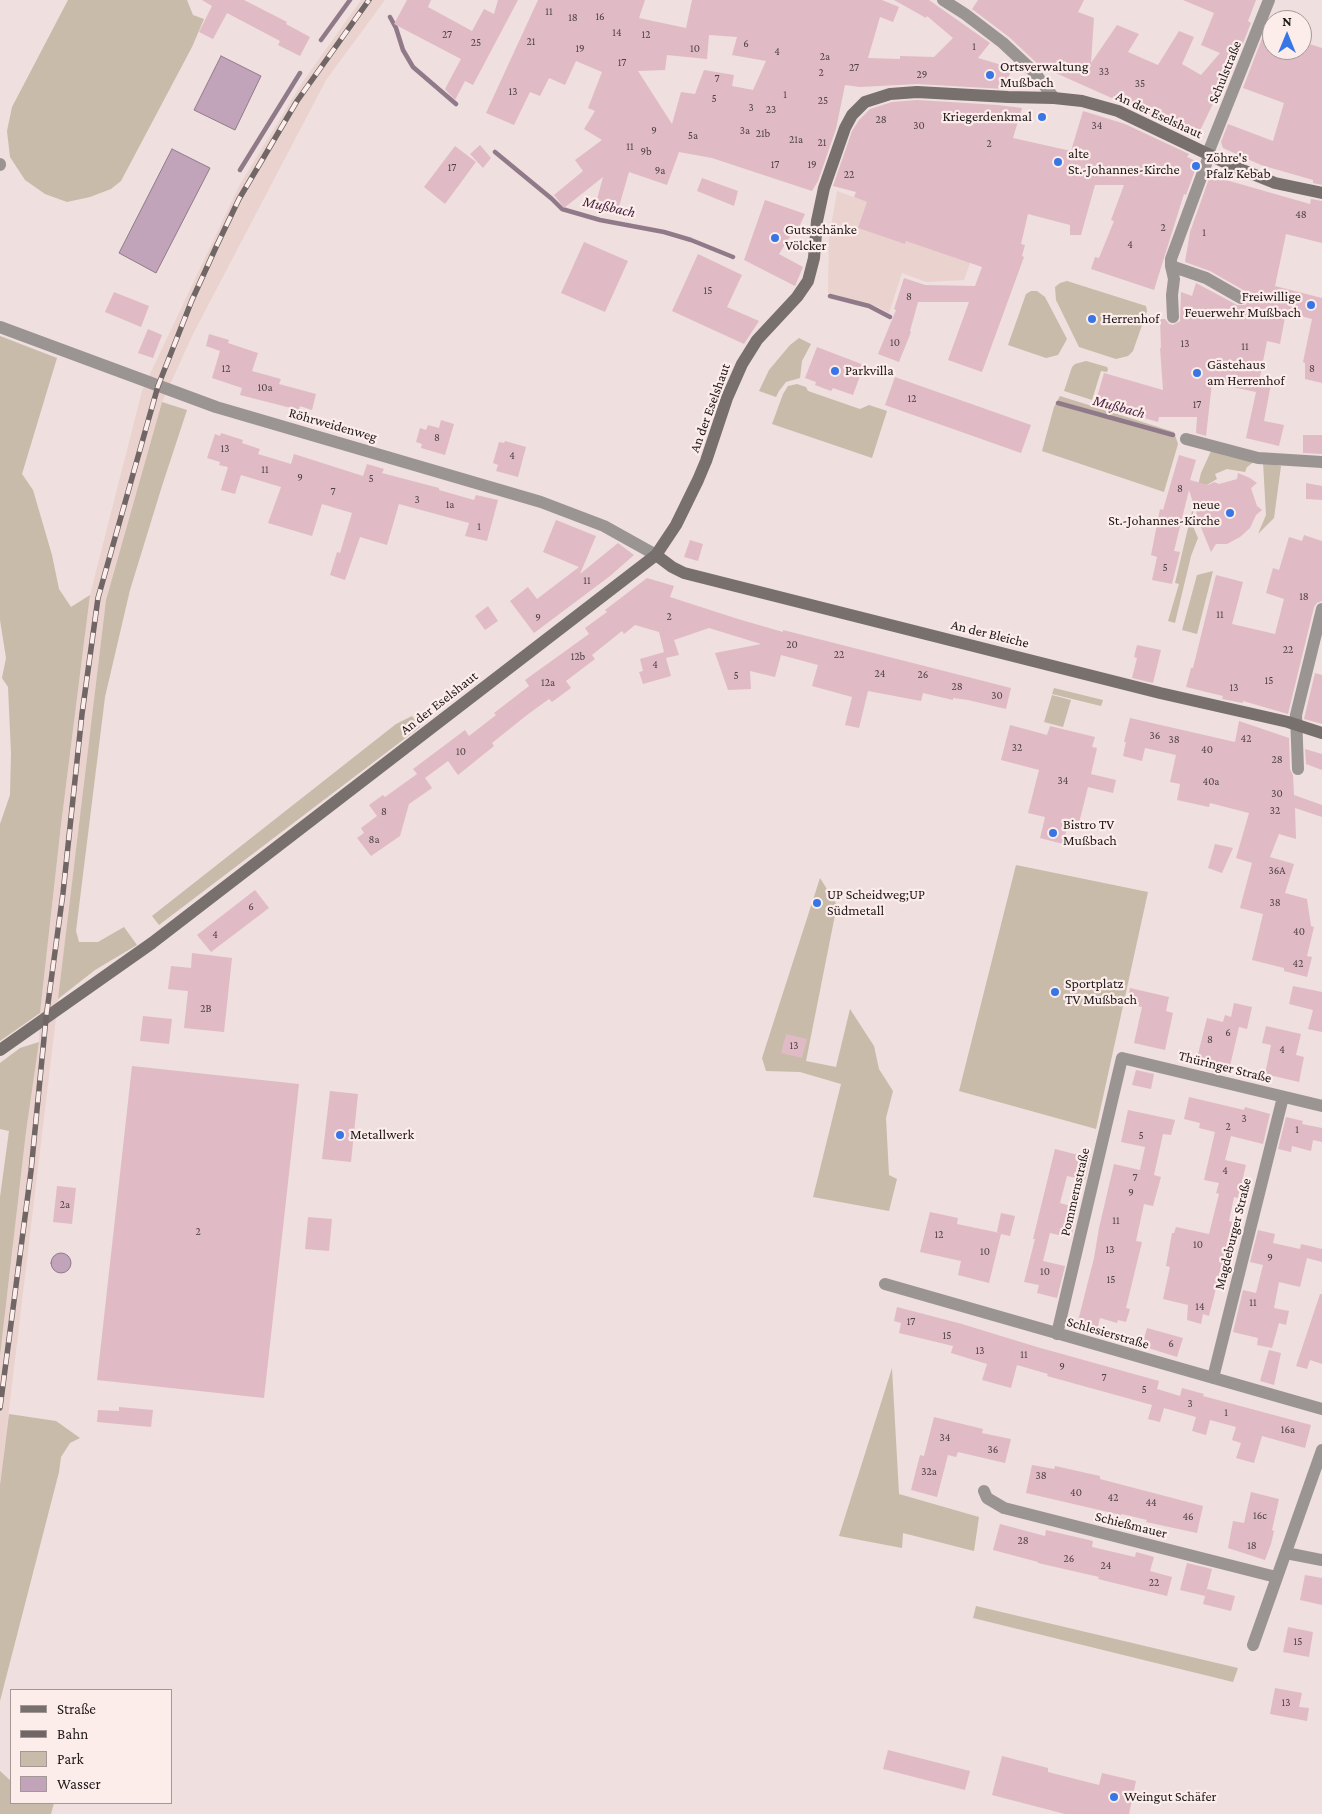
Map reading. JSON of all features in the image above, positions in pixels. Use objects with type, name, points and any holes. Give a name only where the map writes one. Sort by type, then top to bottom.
[{"type":"main road","name":"An der Eselshaut","points":[[0,1050],[125,963],[656,554],[676,525],[698,480],[727,398],[742,364],[757,340],[797,297],[808,281],[814,258],[817,221],[824,188],[845,128],[858,107],[865,102],[878,96],[904,92],[946,92],[1008,98],[1082,100],[1118,111],[1209,156],[1275,183],[1322,194]]},
{"type":"main road","name":"An der Bleiche","points":[[656,554],[672,567],[684,573],[1160,693],[1296,724],[1322,733]]},
{"type":"street","points":[[943,0],[985,29],[1022,60],[1043,82],[1054,98]]},
{"type":"street","name":"Schulstraße","points":[[1173,316],[1172,295],[1174,279],[1171,259],[1209,156],[1210,148],[1269,0]]},
{"type":"street","points":[[1171,266],[1206,278],[1241,298]]},
{"type":"street","name":"Röhrweidenweg","points":[[0,327],[216,407],[541,502],[604,526],[656,554]]},
{"type":"street","points":[[1186,439],[1258,458],[1322,462]]},
{"type":"street","points":[[1298,770],[1296,724],[1298,710],[1322,608]]},
{"type":"street","name":"Thüringer Straße","points":[[1122,1058],[1322,1106]]},
{"type":"street","name":"Pommernstraße","points":[[1056,1334],[1122,1058]]},
{"type":"street","name":"Magdeburger Straße","points":[[1213,1378],[1283,1097]]},
{"type":"street","name":"Schlesierstraße","points":[[885,1284],[1322,1409]]},
{"type":"street","points":[[1253,1645],[1322,1450]]},
{"type":"street","name":"Schießmauer","points":[[984,1491],[987,1498],[1004,1508],[1276,1577]]},
{"type":"street","points":[[1286,1553],[1322,1560]]},
{"type":"shaded area","points":[[361,0],[385,0],[326,80],[193,334],[162,402],[106,600],[0,1485],[0,1356],[26,1132],[39,1042],[40,1013],[61,825],[90,595],[142,391],[239,186],[302,83]]},
{"type":"shaded area","points":[[837,191],[867,202],[983,226],[964,280],[926,282],[902,273],[889,313],[878,307],[828,293],[829,238]]},
{"type":"green space","points":[[68,0],[187,0],[193,15],[204,19],[192,47],[121,181],[111,189],[90,197],[67,202],[45,194],[25,180],[10,157],[7,131],[12,107]]},
{"type":"green space","points":[[1067,281],[1146,306],[1147,311],[1133,351],[1128,356],[1116,359],[1079,347],[1056,300],[1055,287]]},
{"type":"green space","points":[[1031,291],[1037,291],[1045,297],[1067,339],[1058,355],[1046,358],[1008,345],[1026,294]]},
{"type":"green space","points":[[0,336],[57,358],[22,474],[33,490],[52,555],[59,589],[71,607],[90,595],[40,1013],[0,1041],[0,824],[10,795],[11,753],[8,687],[2,678],[6,658],[0,620]]},
{"type":"green space","points":[[799,338],[811,344],[802,361],[800,378],[786,382],[776,397],[759,391],[769,370],[790,345]]},
{"type":"green space","points":[[1086,361],[1107,367],[1108,369],[1107,372],[1101,371],[1092,400],[1064,391],[1072,367],[1075,364]]},
{"type":"green space","points":[[797,384],[806,387],[808,391],[860,409],[869,405],[887,411],[872,458],[772,424],[783,394],[788,386]]},
{"type":"green space","points":[[1060,396],[1174,432],[1178,444],[1164,492],[1042,451],[1054,407]]},
{"type":"green space","points":[[162,402],[187,410],[130,590],[105,697],[76,931],[79,942],[98,942],[124,927],[137,945],[95,970],[58,999],[106,600]]},
{"type":"green space","points":[[1211,451],[1255,461],[1247,467],[1245,472],[1227,469],[1215,474],[1217,479],[1205,486],[1194,504],[1192,524],[1198,538],[1191,556],[1175,623],[1168,621],[1179,584],[1175,583],[1201,473]]},
{"type":"green space","points":[[1263,462],[1281,466],[1274,518],[1258,534],[1266,515]]},
{"type":"green space","points":[[1213,571],[1197,634],[1182,630],[1197,575]]},
{"type":"green space","points":[[1054,688],[1103,700],[1101,706],[1052,694]]},
{"type":"green space","points":[[1052,695],[1071,700],[1063,727],[1044,722]]},
{"type":"green space","points":[[412,716],[420,727],[159,925],[152,916],[396,724]]},
{"type":"green space","name":"Sportplatz TV Mußbach","points":[[1016,865],[1148,892],[1096,1129],[959,1091]]},
{"type":"green space","points":[[820,878],[837,905],[806,1061],[836,1067],[850,1009],[874,1046],[879,1069],[893,1091],[886,1118],[889,1175],[897,1179],[889,1211],[813,1197],[841,1084],[800,1072],[766,1071],[762,1058]]},
{"type":"green space","points":[[39,1042],[26,1132],[0,1356],[0,1197],[9,1131],[0,1129],[0,1063],[20,1048]]},
{"type":"green space","points":[[892,1368],[899,1494],[979,1517],[974,1551],[903,1533],[902,1548],[839,1536]]},
{"type":"green space","points":[[9,1414],[56,1421],[80,1438],[70,1443],[61,1457],[59,1472],[0,1701],[0,1485]]},
{"type":"green space","points":[[976,1606],[1238,1668],[1233,1682],[973,1618]]},
{"type":"green space","points":[[0,1771],[10,1780],[10,1804],[54,1804],[51,1814],[0,1814]]},
{"type":"water","points":[[221,56],[261,76],[235,130],[194,110]]},
{"type":"water","points":[[172,149],[210,168],[156,273],[119,253]]},
{"type":"water","points":[[61,1253],[68,1256],[71,1263],[68,1270],[61,1273],[54,1270],[51,1263],[54,1256]]},
{"type":"building","points":[[202,0],[244,0],[287,22],[286,24],[310,37],[300,56],[278,45],[280,41],[227,13],[213,39],[199,32],[212,6]]},
{"type":"building","points":[[407,0],[431,0],[428,7],[472,31],[484,9],[494,14],[498,0],[518,0],[473,85],[465,81],[455,100],[445,89],[461,59],[394,24]]},
{"type":"building","points":[[538,0],[645,0],[639,18],[686,28],[692,0],[882,0],[899,7],[893,22],[880,17],[868,58],[900,59],[900,56],[934,57],[953,38],[927,16],[926,18],[894,0],[929,0],[990,43],[978,58],[1012,68],[1004,89],[917,84],[860,87],[845,85],[836,129],[818,181],[812,191],[712,158],[679,152],[667,185],[629,172],[618,210],[596,203],[603,177],[564,208],[554,195],[583,171],[575,160],[602,140],[584,129],[595,111],[588,108],[602,72],[576,61],[565,85],[549,78],[540,96],[530,92],[514,125],[486,113]],"holes":[[[709,35],[737,37],[732,55],[766,61],[753,90],[732,86],[734,75],[704,70],[695,94],[681,92],[672,124],[638,71],[665,70],[667,55],[707,59]]]},
{"type":"building","points":[[978,0],[1084,0],[1078,12],[1094,18],[1091,63],[1117,25],[1139,34],[1128,52],[1158,65],[1179,31],[1194,37],[1182,64],[1201,75],[1220,53],[1201,45],[1214,13],[1183,0],[1256,0],[1248,21],[1251,23],[1224,91],[1220,89],[1196,139],[1160,122],[1161,120],[1040,66],[1009,37],[972,9]]},
{"type":"building","points":[[1262,38],[1262,60],[1312,60],[1312,45],[1322,48],[1322,185],[1313,183],[1313,180],[1261,165],[1223,148],[1221,142],[1228,124],[1273,141],[1284,103],[1243,88]]},
{"type":"building","points":[[917,100],[1022,108],[1013,138],[1071,151],[1083,111],[1125,124],[1189,154],[1187,157],[1198,162],[1186,195],[1184,194],[1154,290],[1091,269],[1095,257],[1099,258],[1114,221],[1111,220],[1124,185],[1095,185],[1081,235],[1070,235],[1070,225],[1028,214],[1021,244],[1025,245],[1022,256],[1024,257],[982,372],[948,360],[969,302],[918,302],[911,332],[899,362],[878,354],[896,310],[894,309],[904,278],[925,285],[975,286],[982,267],[906,241],[905,244],[858,228],[867,202],[854,197],[856,192],[833,186],[852,131],[859,120],[870,109],[892,102]]},
{"type":"building","points":[[480,145],[491,158],[483,168],[470,154]]},
{"type":"building","points":[[455,146],[476,162],[445,204],[424,187]]},
{"type":"building","points":[[1211,173],[1227,178],[1226,180],[1310,204],[1311,199],[1322,201],[1322,243],[1286,234],[1275,286],[1322,298],[1322,383],[1305,379],[1305,363],[1303,362],[1312,319],[1286,312],[1280,344],[1267,341],[1259,382],[1271,384],[1264,421],[1284,425],[1279,446],[1246,438],[1256,392],[1212,383],[1206,436],[1196,433],[1197,417],[1159,417],[1158,422],[1095,404],[1104,373],[1163,390],[1160,319],[1165,319],[1169,324],[1173,325],[1180,321],[1181,292],[1192,296],[1196,283],[1237,305],[1245,305],[1248,302],[1248,294],[1245,291],[1210,271],[1185,262],[1190,232]]},
{"type":"building","points":[[702,178],[738,191],[734,206],[697,191]]},
{"type":"building","points":[[765,200],[805,214],[799,227],[793,232],[779,254],[803,267],[795,286],[744,260]]},
{"type":"building","points":[[584,242],[628,261],[605,312],[561,293]]},
{"type":"building","points":[[698,254],[742,275],[727,307],[759,321],[744,344],[672,311]]},
{"type":"building","points":[[114,292],[149,306],[141,327],[105,312]]},
{"type":"building","points":[[148,329],[162,335],[153,358],[138,353]]},
{"type":"building","points":[[209,334],[229,340],[228,343],[258,353],[252,371],[281,379],[279,384],[316,394],[312,410],[300,406],[299,410],[240,395],[242,388],[212,378],[220,351],[206,346]]},
{"type":"building","name":"Parkvilla","points":[[817,347],[864,365],[853,395],[833,388],[831,391],[815,385],[816,382],[805,378]]},
{"type":"building","points":[[895,377],[1031,425],[1021,453],[885,405]]},
{"type":"building","points":[[441,420],[454,424],[445,455],[421,448],[422,444],[416,442],[420,428],[426,430],[428,425],[439,428]]},
{"type":"building","points":[[221,433],[243,440],[242,443],[260,449],[258,454],[291,464],[294,454],[363,476],[367,464],[384,469],[382,473],[439,488],[439,490],[474,500],[476,495],[498,500],[487,541],[465,536],[469,523],[399,504],[387,545],[360,537],[345,580],[330,575],[337,552],[340,553],[352,513],[322,504],[312,536],[268,523],[281,487],[241,475],[235,494],[221,490],[228,467],[219,465],[220,462],[207,458],[215,434],[220,436]]},
{"type":"building","points":[[1303,435],[1322,435],[1322,454],[1303,453]]},
{"type":"building","points":[[505,441],[526,447],[518,477],[496,471],[498,465],[493,463],[499,442],[504,443]]},
{"type":"building","points":[[1179,455],[1196,460],[1190,480],[1208,485],[1214,482],[1219,484],[1237,479],[1238,473],[1250,478],[1257,483],[1251,488],[1257,506],[1262,510],[1256,515],[1250,528],[1240,537],[1227,544],[1216,544],[1211,552],[1189,490],[1174,551],[1180,552],[1172,584],[1152,580],[1157,557],[1151,555],[1160,509],[1163,510]]},
{"type":"building","points":[[1306,483],[1322,486],[1322,500],[1306,499]]},
{"type":"building","points":[[556,520],[596,536],[580,574],[618,543],[634,555],[610,576],[534,633],[510,601],[528,587],[537,599],[579,567],[543,552]]},
{"type":"building","points":[[1304,535],[1322,541],[1322,601],[1314,607],[1288,714],[1243,701],[1243,703],[1222,699],[1223,696],[1186,687],[1191,668],[1193,668],[1216,575],[1243,582],[1232,624],[1275,634],[1284,599],[1266,593],[1273,568],[1279,570],[1289,537],[1302,541]]},
{"type":"building","points":[[690,540],[703,544],[698,561],[684,557]]},
{"type":"building","points":[[647,578],[674,586],[670,597],[738,619],[783,632],[783,630],[1011,688],[1006,709],[968,700],[953,698],[953,700],[923,693],[921,701],[868,691],[859,728],[845,725],[852,697],[812,686],[818,665],[781,655],[775,677],[750,671],[751,689],[728,690],[715,653],[761,644],[709,628],[674,640],[679,655],[666,658],[671,676],[643,684],[639,672],[643,671],[640,659],[664,652],[659,632],[635,625],[624,634],[622,631],[592,655],[595,659],[566,681],[571,688],[552,702],[549,699],[527,715],[492,743],[494,746],[458,775],[448,761],[425,778],[432,788],[409,804],[400,836],[371,856],[357,838],[364,833],[361,828],[377,816],[369,805],[383,795],[385,797],[417,774],[413,769],[465,730],[469,736],[496,715],[494,713],[529,686],[525,680],[589,634],[585,628]]},
{"type":"building","points":[[488,606],[498,621],[485,630],[475,616]]},
{"type":"building","points":[[1137,645],[1161,650],[1153,683],[1132,678],[1137,658],[1134,657]]},
{"type":"building","points":[[1315,673],[1322,675],[1322,724],[1304,719]]},
{"type":"building","points":[[1130,718],[1235,742],[1239,721],[1289,738],[1290,769],[1293,775],[1294,795],[1322,805],[1322,817],[1295,808],[1296,839],[1279,834],[1270,857],[1294,864],[1285,893],[1307,899],[1311,926],[1314,927],[1307,956],[1312,957],[1307,977],[1284,971],[1284,968],[1252,960],[1263,914],[1240,908],[1252,863],[1236,858],[1249,813],[1210,803],[1209,807],[1177,800],[1180,784],[1170,782],[1176,755],[1145,748],[1142,761],[1123,756],[1126,742],[1124,742]]},
{"type":"building","points":[[1010,725],[1047,735],[1050,726],[1095,737],[1092,747],[1097,748],[1091,774],[1116,780],[1113,793],[1088,787],[1077,831],[1067,828],[1063,844],[1040,838],[1045,817],[1028,813],[1039,770],[1001,760]]},
{"type":"building","points":[[1305,749],[1322,754],[1322,770],[1306,764]]},
{"type":"building","points":[[1215,844],[1233,848],[1222,873],[1208,868]]},
{"type":"building","points":[[255,890],[269,908],[211,952],[197,935]]},
{"type":"building","points":[[192,953],[232,958],[224,1032],[184,1028],[188,991],[168,989],[171,966],[191,968]]},
{"type":"building","points":[[1293,986],[1322,992],[1322,1032],[1308,1029],[1313,1010],[1289,1004]]},
{"type":"building","points":[[1130,988],[1169,997],[1166,1011],[1173,1013],[1165,1050],[1134,1043],[1142,1007],[1127,1003]]},
{"type":"building","points":[[1234,1003],[1252,1007],[1247,1029],[1239,1027],[1230,1066],[1197,1058],[1207,1018],[1223,1022],[1225,1015],[1231,1017]]},
{"type":"building","points":[[143,1016],[172,1019],[169,1044],[140,1041]]},
{"type":"building","points":[[1266,1026],[1301,1034],[1296,1055],[1304,1057],[1299,1082],[1265,1074],[1271,1045],[1262,1043]]},
{"type":"building","points":[[786,1034],[807,1039],[802,1058],[781,1053]]},
{"type":"building","points":[[132,1066],[299,1084],[264,1398],[97,1380]]},
{"type":"building","points":[[1136,1070],[1154,1074],[1151,1089],[1132,1085]]},
{"type":"building","points":[[330,1091],[358,1094],[351,1162],[322,1159]]},
{"type":"building","points":[[1189,1097],[1244,1110],[1245,1107],[1270,1114],[1263,1144],[1231,1136],[1225,1160],[1246,1165],[1238,1198],[1234,1197],[1229,1221],[1233,1222],[1209,1316],[1203,1314],[1201,1324],[1187,1320],[1188,1305],[1163,1299],[1170,1267],[1166,1266],[1172,1233],[1174,1233],[1176,1227],[1209,1234],[1219,1194],[1216,1193],[1219,1183],[1204,1180],[1215,1132],[1199,1128],[1200,1123],[1184,1119]]},
{"type":"building","points":[[1128,1110],[1175,1120],[1171,1135],[1163,1134],[1154,1175],[1161,1177],[1153,1206],[1144,1204],[1136,1241],[1142,1242],[1126,1308],[1130,1309],[1126,1322],[1118,1320],[1117,1323],[1100,1318],[1097,1330],[1077,1325],[1094,1258],[1114,1164],[1140,1170],[1145,1147],[1121,1142]]},
{"type":"building","points":[[1286,1117],[1303,1121],[1302,1124],[1322,1128],[1322,1142],[1313,1140],[1311,1151],[1292,1146],[1291,1152],[1278,1149]]},
{"type":"building","points":[[1055,1149],[1090,1158],[1085,1180],[1067,1176],[1060,1203],[1078,1208],[1071,1238],[1050,1233],[1043,1261],[1065,1266],[1057,1298],[1037,1293],[1039,1285],[1024,1282]]},
{"type":"building","points":[[57,1186],[76,1188],[72,1224],[53,1222]]},
{"type":"building","points":[[930,1212],[958,1218],[957,1224],[1000,1233],[997,1232],[1001,1213],[1015,1216],[1010,1236],[1001,1234],[989,1283],[958,1275],[961,1261],[920,1252]]},
{"type":"building","points":[[308,1217],[332,1219],[329,1251],[305,1249]]},
{"type":"building","points":[[1258,1230],[1275,1234],[1273,1243],[1300,1249],[1301,1244],[1322,1249],[1322,1262],[1307,1258],[1300,1287],[1279,1282],[1274,1308],[1289,1311],[1286,1325],[1279,1323],[1272,1348],[1257,1345],[1258,1338],[1233,1332],[1243,1290],[1256,1293],[1263,1265],[1250,1262]]},
{"type":"building","points":[[1320,1294],[1322,1294],[1322,1364],[1310,1360],[1307,1369],[1296,1366]]},
{"type":"building","points":[[897,1307],[1159,1381],[1157,1389],[1180,1396],[1182,1388],[1204,1394],[1203,1396],[1311,1425],[1305,1448],[1262,1436],[1254,1463],[1236,1458],[1241,1443],[1232,1440],[1236,1427],[1210,1420],[1206,1435],[1192,1431],[1196,1417],[1164,1408],[1160,1422],[1148,1419],[1152,1405],[1047,1376],[1048,1374],[1017,1365],[1011,1388],[982,1380],[987,1364],[951,1353],[953,1346],[899,1333],[901,1323],[894,1321]]},
{"type":"building","points":[[1147,1328],[1183,1338],[1177,1357],[1142,1346]]},
{"type":"building","points":[[1269,1350],[1281,1353],[1274,1385],[1260,1381]]},
{"type":"building","points":[[119,1407],[153,1410],[151,1427],[97,1422],[98,1410],[119,1411]]},
{"type":"building","points":[[934,1417],[983,1429],[982,1433],[1011,1439],[1005,1463],[958,1452],[956,1457],[948,1455],[937,1497],[911,1490],[920,1455],[924,1456]]},
{"type":"building","points":[[1032,1465],[1054,1469],[1055,1466],[1100,1476],[1100,1479],[1203,1506],[1197,1533],[1026,1493]]},
{"type":"building","points":[[1251,1492],[1279,1499],[1272,1530],[1274,1531],[1265,1560],[1228,1548],[1233,1521],[1244,1523]]},
{"type":"building","points":[[1000,1524],[1045,1536],[1046,1530],[1093,1541],[1092,1547],[1135,1557],[1136,1552],[1154,1557],[1150,1571],[1172,1577],[1167,1596],[993,1550]]},
{"type":"building","points":[[1187,1563],[1212,1569],[1205,1596],[1180,1590]]},
{"type":"building","points":[[1305,1575],[1322,1578],[1322,1605],[1300,1600]]},
{"type":"building","points":[[1207,1589],[1235,1596],[1231,1611],[1203,1604]]},
{"type":"building","points":[[1288,1627],[1313,1632],[1309,1657],[1283,1652]]},
{"type":"building","points":[[1275,1688],[1302,1693],[1299,1707],[1309,1708],[1307,1721],[1270,1714]]},
{"type":"building","points":[[888,1750],[970,1771],[965,1790],[883,1769]]},
{"type":"building","points":[[1002,1756],[1048,1768],[1048,1772],[1099,1785],[1102,1773],[1136,1781],[1129,1814],[1065,1814],[992,1795]]},
{"type":"waterway","points":[[321,40],[350,0]]},
{"type":"waterway","name":"Mußbach","points":[[390,17],[396,28],[403,50],[413,67],[456,104]]},
{"type":"waterway","points":[[240,170],[300,73]]},
{"type":"waterway","name":"Mußbach","points":[[495,152],[562,209],[600,220],[664,232],[691,240],[733,257]]},
{"type":"waterway","name":"Mußbach","points":[[830,296],[869,306],[890,317]]},
{"type":"waterway","name":"Mußbach","points":[[1058,403],[1173,435]]},
{"type":"railway","points":[[0,1408],[31,1171],[46,1018],[63,893],[82,714],[98,598],[158,386],[192,300],[239,199],[297,101],[369,0]]},
{"type":"place","name":"Ortsverwaltung Mußbach","points":[[990,75]]},
{"type":"place","name":"Kriegerdenkmal","points":[[1042,117]]},
{"type":"place","name":"alte St.-Johannes-Kirche","points":[[1058,162]]},
{"type":"place","name":"Zöhre's Pfalz Kebab","points":[[1196,166]]},
{"type":"place","name":"Gutsschänke Völcker","points":[[775,238]]},
{"type":"place","name":"Freiwillige Feuerwehr Mußbach","points":[[1311,305]]},
{"type":"place","name":"Herrenhof","points":[[1092,319]]},
{"type":"place","name":"Parkvilla","points":[[835,371]]},
{"type":"place","name":"Gästehaus am Herrenhof","points":[[1197,373]]},
{"type":"place","name":"neue St.-Johannes-Kirche","points":[[1230,513]]},
{"type":"place","name":"Bistro TV Mußbach","points":[[1053,833]]},
{"type":"place","name":"UP Scheidweg;UP Südmetall","points":[[817,903]]},
{"type":"place","name":"Sportplatz TV Mußbach","points":[[1055,992]]},
{"type":"place","name":"Metallwerk","points":[[340,1135]]},
{"type":"place","name":"Weingut Schäfer","points":[[1114,1797]]}]
